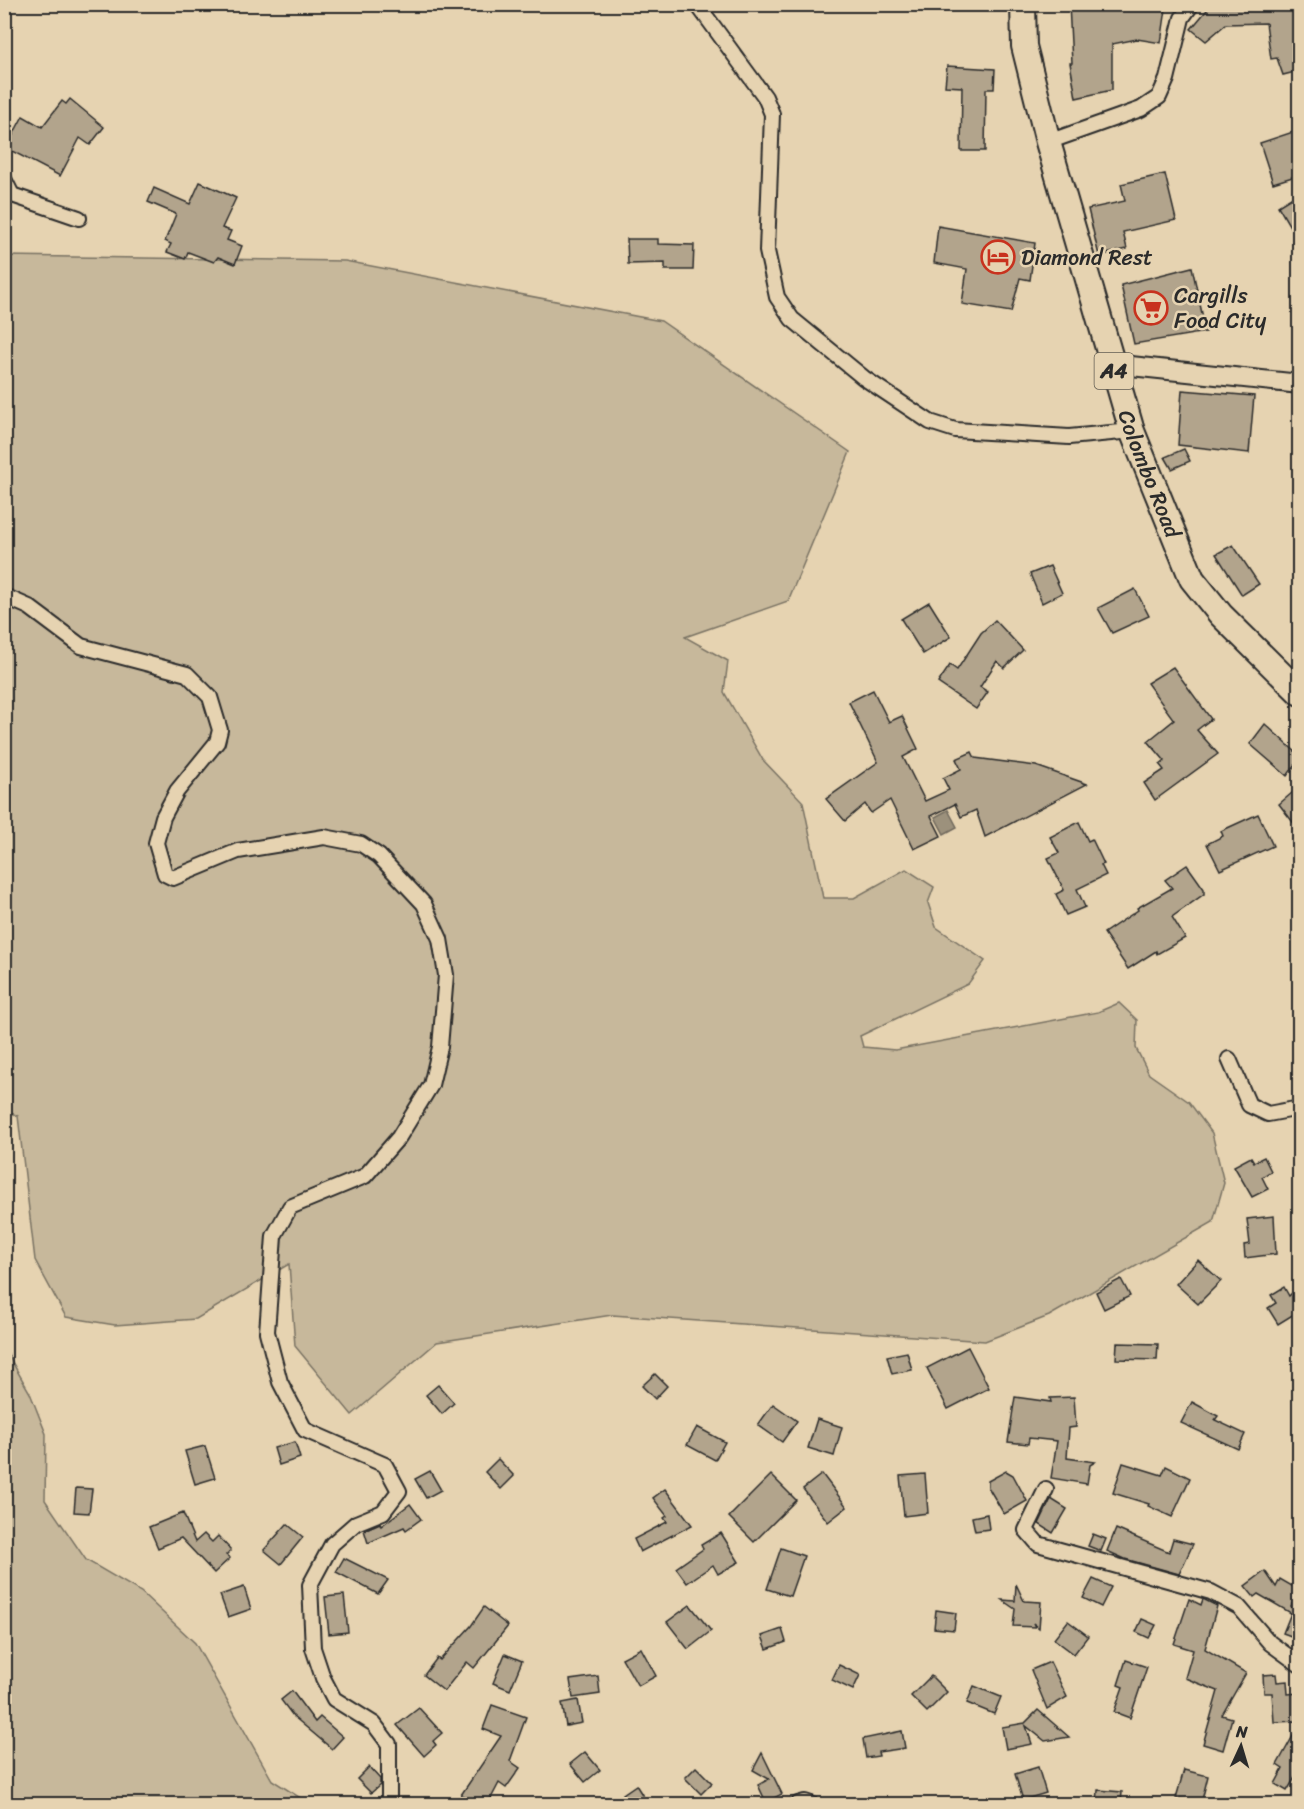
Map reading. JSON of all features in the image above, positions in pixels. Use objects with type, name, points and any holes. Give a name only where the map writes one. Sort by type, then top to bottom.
[{"type":"highway","name":"Colombo Road","points":[[1023,4],[1024,46],[1048,142],[1132,431],[1192,579],[1221,615],[1299,693]]},
{"type":"street","points":[[697,4],[765,97],[772,114],[766,251],[777,297],[792,319],[864,378],[930,422],[947,428],[1069,437],[1132,431]]},
{"type":"street","points":[[1048,142],[1142,109],[1159,97],[1167,79],[1182,18],[1192,4]]},
{"type":"street","points":[[4,179],[12,195],[79,218]]},
{"type":"street","points":[[1112,364],[1299,384]]},
{"type":"street","points":[[4,596],[29,607],[81,646],[188,674],[210,698],[219,730],[217,742],[177,791],[163,817],[156,843],[165,874],[173,878],[238,851],[324,837],[361,844],[380,856],[424,904],[440,939],[446,975],[440,1047],[431,1085],[399,1137],[365,1176],[290,1207],[274,1236],[267,1332],[280,1382],[305,1430],[386,1465],[399,1491],[383,1512],[356,1523],[332,1544],[310,1585],[313,1648],[323,1678],[334,1699],[374,1724],[389,1744],[389,1804]]},
{"type":"street","points":[[1229,1059],[1249,1105],[1268,1114],[1299,1108]]},
{"type":"street","points":[[1046,1489],[1026,1530],[1038,1544],[1211,1592],[1239,1606],[1270,1643],[1299,1665]]},
{"type":"street","points":[[798,1804],[805,1802],[811,1804]]},
{"type":"shaded area","points":[[5,256],[345,261],[661,321],[850,452],[788,601],[685,637],[728,661],[724,692],[763,760],[803,802],[823,898],[854,898],[906,869],[934,887],[928,903],[936,927],[985,961],[968,984],[860,1036],[863,1047],[895,1050],[1098,1012],[1119,1003],[1137,1020],[1136,1048],[1149,1074],[1189,1102],[1212,1133],[1224,1183],[1213,1222],[1049,1316],[985,1341],[612,1315],[437,1342],[352,1415],[295,1346],[289,1264],[196,1319],[115,1325],[66,1317],[35,1260],[18,1116],[5,1110]]},
{"type":"shaded area","points":[[948,810],[957,827],[944,834],[935,817]]},
{"type":"shaded area","points":[[4,1348],[30,1393],[46,1434],[45,1500],[86,1560],[141,1592],[195,1643],[272,1780],[310,1804],[5,1804]]},
{"type":"building","points":[[1069,4],[1131,4],[1166,9],[1161,43],[1137,39],[1112,44],[1112,90],[1076,98],[1070,63],[1072,63]]},
{"type":"building","points":[[1212,4],[1299,4],[1299,71],[1283,75],[1277,58],[1271,59],[1266,23],[1226,24],[1206,41],[1191,29]]},
{"type":"building","points":[[947,66],[995,69],[994,89],[986,89],[985,151],[961,151],[962,87],[945,86]]},
{"type":"building","points":[[70,99],[104,127],[90,145],[80,138],[60,176],[6,148],[23,116],[42,127],[62,101],[66,104]]},
{"type":"building","points":[[1299,130],[1299,175],[1273,183],[1260,143]]},
{"type":"building","points":[[1165,174],[1176,220],[1123,232],[1127,249],[1099,256],[1088,209],[1125,201],[1121,184]]},
{"type":"building","points":[[200,182],[236,198],[222,228],[231,231],[227,240],[242,246],[235,264],[218,257],[214,262],[188,252],[185,259],[167,252],[171,244],[165,241],[176,214],[148,202],[154,188],[190,204]]},
{"type":"building","points":[[1299,193],[1299,242],[1278,206]]},
{"type":"building","points":[[938,226],[1035,243],[1030,280],[1020,278],[1011,312],[962,304],[967,269],[934,263]]},
{"type":"building","points":[[627,239],[658,239],[658,244],[694,245],[693,270],[665,270],[665,263],[628,264]]},
{"type":"building","points":[[1192,267],[1206,332],[1134,344],[1121,285]]},
{"type":"building","points":[[1182,390],[1254,396],[1249,453],[1178,445]]},
{"type":"building","points":[[1184,449],[1190,461],[1172,469],[1165,457]]},
{"type":"building","points":[[1233,545],[1259,584],[1242,595],[1216,554]]},
{"type":"building","points":[[1050,566],[1062,593],[1042,603],[1030,574]]},
{"type":"building","points":[[1135,589],[1149,616],[1112,633],[1098,608]]},
{"type":"building","points":[[929,602],[951,637],[923,654],[901,619]]},
{"type":"building","points":[[995,620],[1023,650],[1004,668],[997,661],[980,687],[988,692],[976,709],[938,683],[950,665],[957,670],[981,633]]},
{"type":"building","points":[[1173,667],[1211,719],[1197,730],[1218,754],[1155,800],[1144,783],[1164,770],[1160,765],[1165,761],[1148,741],[1174,720],[1147,683]]},
{"type":"building","points":[[873,690],[889,722],[902,716],[918,749],[903,757],[925,801],[949,790],[943,778],[961,769],[956,759],[972,752],[975,758],[1036,766],[1087,784],[985,837],[976,810],[961,817],[955,804],[931,816],[941,836],[914,849],[890,800],[871,813],[865,804],[845,821],[826,799],[878,762],[849,702]]},
{"type":"building","points":[[1265,724],[1299,755],[1299,760],[1287,776],[1250,744]]},
{"type":"building","points":[[1299,787],[1299,830],[1279,804]]},
{"type":"building","points":[[1258,814],[1273,846],[1220,870],[1207,844],[1223,836],[1221,831]]},
{"type":"building","points":[[1079,822],[1088,841],[1092,839],[1104,864],[1101,865],[1106,875],[1077,889],[1085,907],[1066,915],[1056,894],[1064,890],[1048,858],[1059,853],[1050,837]]},
{"type":"building","points":[[1187,865],[1204,889],[1204,894],[1172,917],[1185,938],[1157,954],[1156,951],[1128,969],[1104,933],[1138,910],[1137,908],[1172,888],[1165,880]]},
{"type":"building","points":[[1251,1157],[1254,1162],[1264,1157],[1271,1171],[1262,1177],[1268,1189],[1252,1197],[1234,1166]]},
{"type":"building","points":[[1274,1216],[1276,1254],[1245,1258],[1244,1245],[1250,1244],[1247,1219]]},
{"type":"building","points":[[1198,1260],[1221,1281],[1198,1304],[1176,1284]]},
{"type":"building","points":[[1121,1279],[1130,1296],[1104,1309],[1096,1292]]},
{"type":"building","points":[[1284,1287],[1289,1296],[1292,1293],[1294,1297],[1299,1293],[1299,1311],[1278,1324],[1268,1308],[1276,1303],[1271,1295]]},
{"type":"building","points":[[1117,1343],[1158,1344],[1157,1360],[1116,1359]]},
{"type":"building","points":[[968,1347],[989,1388],[948,1409],[927,1368]]},
{"type":"building","points":[[907,1352],[912,1370],[892,1374],[887,1356]]},
{"type":"building","points":[[655,1374],[667,1386],[655,1399],[642,1386]]},
{"type":"building","points":[[438,1385],[454,1403],[442,1414],[426,1395]]},
{"type":"building","points":[[1015,1397],[1051,1402],[1050,1398],[1074,1397],[1076,1427],[1069,1428],[1067,1458],[1095,1462],[1090,1465],[1087,1484],[1051,1478],[1057,1441],[1029,1438],[1028,1444],[1008,1442]]},
{"type":"building","points":[[1192,1402],[1218,1416],[1215,1420],[1245,1434],[1238,1449],[1181,1423]]},
{"type":"building","points":[[773,1404],[797,1421],[782,1442],[758,1425]]},
{"type":"building","points":[[817,1419],[842,1427],[834,1456],[808,1448]]},
{"type":"building","points":[[697,1427],[725,1442],[715,1460],[687,1445]]},
{"type":"building","points":[[295,1442],[300,1458],[279,1465],[274,1448]]},
{"type":"building","points":[[205,1446],[215,1478],[195,1484],[185,1451]]},
{"type":"building","points":[[498,1459],[514,1476],[501,1489],[485,1472]]},
{"type":"building","points":[[1123,1463],[1162,1475],[1166,1466],[1190,1478],[1172,1517],[1148,1506],[1149,1504],[1113,1493]]},
{"type":"building","points":[[430,1471],[441,1490],[426,1498],[415,1479]]},
{"type":"building","points":[[1006,1471],[1013,1475],[1027,1501],[1004,1514],[988,1487],[988,1481]]},
{"type":"building","points":[[822,1474],[847,1507],[828,1522],[803,1489]]},
{"type":"building","points":[[925,1474],[928,1513],[904,1516],[900,1476]]},
{"type":"building","points":[[771,1475],[796,1500],[754,1542],[729,1517]]},
{"type":"building","points":[[76,1488],[92,1489],[89,1513],[74,1512]]},
{"type":"building","points":[[665,1489],[692,1525],[640,1552],[634,1539],[667,1522],[664,1518],[667,1516],[653,1498]]},
{"type":"building","points":[[1051,1499],[1067,1509],[1053,1533],[1039,1524]]},
{"type":"building","points":[[410,1504],[421,1519],[406,1530],[404,1527],[368,1543],[364,1530],[380,1523],[381,1526]]},
{"type":"building","points":[[183,1513],[195,1542],[204,1534],[212,1542],[218,1536],[231,1550],[226,1555],[230,1558],[214,1573],[181,1538],[158,1548],[149,1527]]},
{"type":"building","points":[[987,1514],[989,1529],[975,1531],[972,1517]]},
{"type":"building","points":[[287,1524],[303,1537],[281,1564],[264,1550]]},
{"type":"building","points":[[1116,1529],[1169,1552],[1173,1539],[1193,1544],[1179,1574],[1125,1559],[1107,1551]]},
{"type":"building","points":[[721,1533],[739,1562],[718,1574],[713,1565],[687,1583],[676,1568],[703,1549],[701,1545]]},
{"type":"building","points":[[1093,1534],[1106,1539],[1101,1551],[1088,1546]]},
{"type":"building","points":[[781,1548],[804,1556],[790,1596],[767,1589]]},
{"type":"building","points":[[344,1558],[388,1580],[378,1594],[336,1572]]},
{"type":"building","points":[[1265,1571],[1276,1587],[1280,1579],[1299,1590],[1291,1606],[1293,1609],[1299,1594],[1299,1639],[1283,1633],[1291,1613],[1258,1594],[1254,1597],[1245,1586]]},
{"type":"building","points":[[1093,1579],[1111,1587],[1101,1607],[1083,1598]]},
{"type":"building","points":[[1016,1584],[1024,1601],[1041,1602],[1039,1628],[1033,1623],[1035,1627],[1013,1626],[1015,1609],[1002,1600],[1015,1601]]},
{"type":"building","points":[[244,1587],[251,1609],[228,1617],[220,1595]]},
{"type":"building","points":[[344,1595],[348,1632],[329,1634],[325,1597]]},
{"type":"building","points":[[1189,1599],[1201,1605],[1203,1599],[1217,1606],[1205,1649],[1246,1673],[1222,1715],[1232,1718],[1223,1750],[1203,1744],[1218,1691],[1185,1678],[1193,1650],[1174,1644]]},
{"type":"building","points":[[690,1605],[711,1631],[688,1649],[667,1622]]},
{"type":"building","points":[[484,1607],[508,1626],[474,1668],[467,1662],[444,1691],[424,1675],[437,1658],[440,1660],[471,1626]]},
{"type":"building","points":[[936,1610],[956,1613],[954,1630],[934,1628]]},
{"type":"building","points":[[1142,1619],[1156,1625],[1149,1638],[1136,1632]]},
{"type":"building","points":[[1068,1621],[1088,1636],[1074,1654],[1054,1639]]},
{"type":"building","points":[[782,1629],[786,1642],[767,1649],[762,1636]]},
{"type":"building","points":[[641,1648],[656,1676],[638,1686],[622,1658]]},
{"type":"building","points":[[505,1654],[522,1661],[510,1690],[493,1683]]},
{"type":"building","points":[[1126,1660],[1147,1667],[1130,1718],[1114,1712],[1123,1687],[1118,1685]]},
{"type":"building","points":[[1050,1662],[1067,1697],[1047,1709],[1031,1670]]},
{"type":"building","points":[[839,1665],[860,1675],[853,1690],[832,1680]]},
{"type":"building","points":[[1276,1674],[1277,1682],[1287,1681],[1288,1694],[1299,1693],[1299,1721],[1274,1722],[1272,1693],[1264,1693],[1263,1675]]},
{"type":"building","points":[[598,1676],[600,1694],[573,1698],[570,1680]]},
{"type":"building","points":[[931,1676],[947,1692],[927,1712],[911,1696]]},
{"type":"building","points":[[974,1686],[1001,1697],[994,1714],[967,1703]]},
{"type":"building","points":[[292,1691],[315,1722],[320,1717],[343,1737],[332,1749],[293,1716],[281,1700]]},
{"type":"building","points":[[578,1700],[582,1723],[566,1726],[562,1703]]},
{"type":"building","points":[[492,1705],[526,1717],[510,1761],[520,1768],[506,1788],[499,1783],[488,1804],[467,1804],[470,1799],[461,1795],[501,1736],[483,1729]]},
{"type":"building","points":[[419,1708],[442,1733],[433,1741],[436,1745],[424,1756],[397,1725]]},
{"type":"building","points":[[1038,1710],[1069,1737],[1045,1741],[1026,1726],[1032,1744],[1006,1749],[1002,1727],[1025,1723]]},
{"type":"building","points":[[1299,1725],[1299,1777],[1296,1776],[1287,1791],[1275,1784],[1283,1769],[1277,1765]]},
{"type":"building","points":[[902,1731],[905,1748],[878,1752],[879,1756],[866,1758],[863,1739]]},
{"type":"building","points":[[585,1752],[600,1770],[585,1782],[570,1764]]},
{"type":"building","points":[[762,1753],[782,1794],[766,1802],[758,1785],[769,1779],[753,1770]]},
{"type":"building","points":[[369,1767],[380,1779],[380,1785],[371,1793],[357,1779]]},
{"type":"building","points":[[696,1767],[712,1783],[701,1794],[685,1778]]},
{"type":"building","points":[[1038,1767],[1046,1793],[1023,1800],[1015,1774]]},
{"type":"building","points":[[1184,1770],[1208,1776],[1201,1804],[1176,1798]]},
{"type":"building","points":[[636,1785],[648,1804],[630,1804],[623,1794]]},
{"type":"building","points":[[1098,1790],[1122,1792],[1121,1804],[1097,1804]]},
{"type":"place","name":"Diamond Rest","points":[[998,257]]},
{"type":"place","name":"Cargills Food City","points":[[1151,308]]}]
